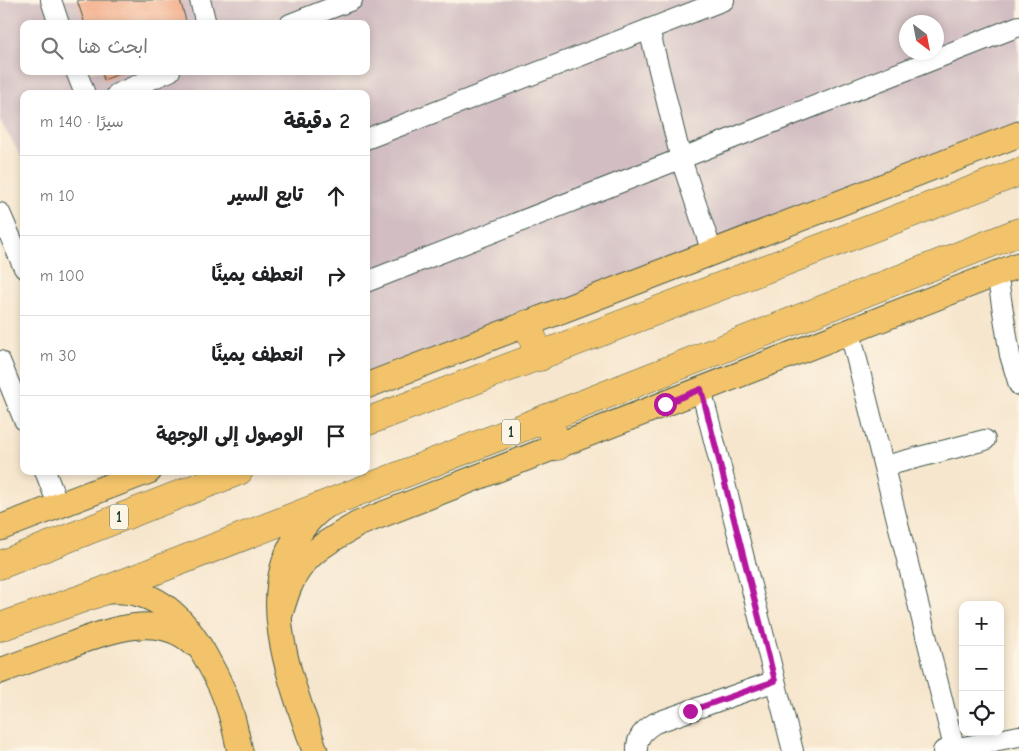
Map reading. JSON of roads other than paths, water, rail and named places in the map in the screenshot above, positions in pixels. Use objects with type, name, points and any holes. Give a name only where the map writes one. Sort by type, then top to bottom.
[{"type":"highway","points":[[370,421],[1019,172]]},
{"type":"highway","name":"1","points":[[0,627],[98,593],[333,502],[1019,232]]},
{"type":"highway","points":[[527,324],[540,357]]},
{"type":"highway","points":[[547,418],[558,446]]},
{"type":"highway","name":"1","points":[[0,565],[229,475]]},
{"type":"main road","points":[[370,384],[1019,134]]},
{"type":"main road","points":[[280,614],[290,586],[301,565],[319,549],[358,524],[1008,270]]},
{"type":"main road","points":[[0,528],[58,505],[109,478],[126,475]]},
{"type":"main road","points":[[315,751],[289,674],[283,647],[280,581],[287,552],[306,522],[317,511],[333,502]]},
{"type":"main road","points":[[98,593],[128,591],[142,595],[160,603],[174,613],[188,627],[220,685],[231,713],[240,751]]},
{"type":"main road","points":[[0,671],[100,634],[134,626],[167,628],[184,635],[204,653]]},
{"type":"main road","points":[[231,713],[253,751]]},
{"type":"street","points":[[50,0],[58,20]]},
{"type":"street","points":[[200,0],[205,20]]},
{"type":"street","points":[[298,20],[332,4],[352,0]]},
{"type":"street","points":[[370,137],[724,0]]},
{"type":"street","points":[[370,280],[1019,26]]},
{"type":"street","points":[[649,29],[681,159],[712,252]]},
{"type":"street","points":[[78,75],[83,90]]},
{"type":"street","points":[[126,90],[161,75]]},
{"type":"street","points":[[0,213],[20,259]]},
{"type":"street","points":[[1008,270],[1010,355],[1019,385]]},
{"type":"street","points":[[850,332],[884,466],[951,750],[1019,736]]},
{"type":"street","points":[[0,361],[20,410]]},
{"type":"street","points":[[701,389],[793,751]]},
{"type":"street","points":[[884,466],[985,440]]},
{"type":"street","points":[[47,475],[58,505]]},
{"type":"street","points":[[636,751],[636,743],[644,731],[655,723],[775,681]]}]
